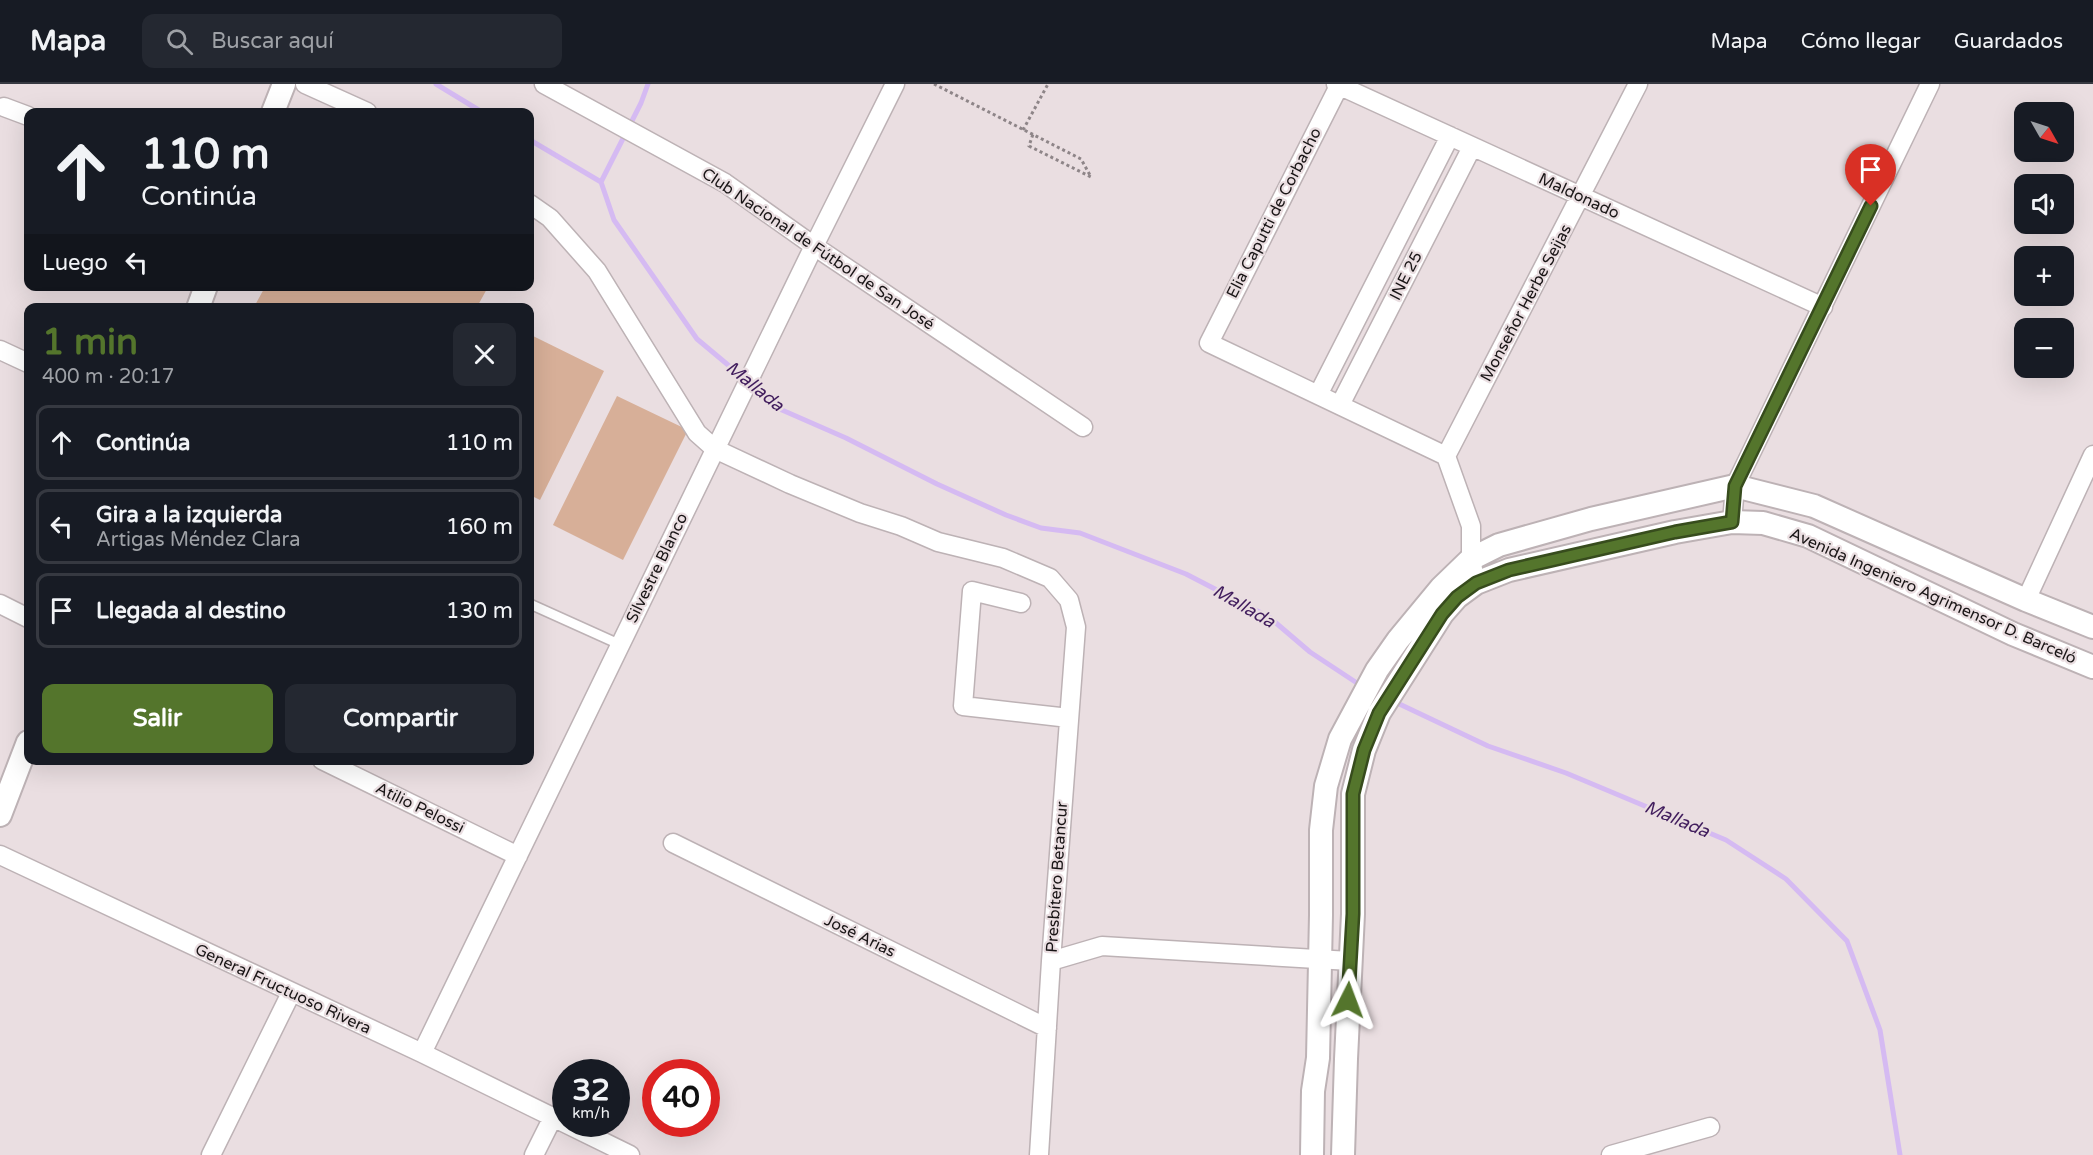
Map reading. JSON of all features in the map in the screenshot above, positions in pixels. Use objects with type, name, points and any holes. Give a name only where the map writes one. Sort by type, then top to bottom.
[{"type":"street","points":[[275,108],[284,84]]},
{"type":"street","points":[[305,84],[357,108]]},
{"type":"street","name":"Club Nacional de Fútbol de San José","points":[[544,84],[725,183],[814,246],[1083,427]]},
{"type":"street","name":"Silvestre Blanco","points":[[422,1053],[894,84]]},
{"type":"street","name":"Maldonado","points":[[1338,84],[1823,307]]},
{"type":"street","name":"Elia Caputti de Corbacho","points":[[1318,395],[1209,343],[1338,84]]},
{"type":"street","name":"Monseñor Herbe Seijas","points":[[1446,456],[1638,84]]},
{"type":"street","points":[[1732,522],[1735,486],[1930,84]]},
{"type":"street","points":[[4,107],[24,114]]},
{"type":"street","name":"INE 25","points":[[1318,395],[1450,136]]},
{"type":"street","name":"INE 25","points":[[1340,405],[1472,147]]},
{"type":"street","points":[[534,207],[550,218],[597,271],[697,433],[715,449]]},
{"type":"street","points":[[0,350],[24,361]]},
{"type":"street","points":[[1318,395],[1446,456],[1471,526],[1471,559],[1476,583]]},
{"type":"street","name":"Presbítero Betancur","points":[[715,449],[860,513],[901,526],[938,542],[1003,558],[1050,578],[1069,600],[1076,627],[1039,1155]]},
{"type":"street","points":[[2026,600],[2093,455]]},
{"type":"street","name":"Avenida Ingeniero Agrimensor D. Barceló","points":[[1312,1155],[1314,1090],[1318,1058],[1321,830],[1326,786],[1340,740],[1377,670],[1398,640],[1441,588],[1471,559],[1499,545],[1591,519],[1735,486],[1814,507],[2093,627]]},
{"type":"street","name":"Avenida Ingeniero Agrimensor D. Barceló","points":[[1343,1155],[1353,914],[1353,794],[1364,750],[1379,713],[1398,680],[1442,614],[1457,597],[1476,583],[1509,570],[1675,532],[1732,522],[1763,523],[1808,536],[2013,634],[2093,667]]},
{"type":"street","points":[[1021,603],[972,591],[963,706],[1069,718]]},
{"type":"street","points":[[0,604],[24,616]]},
{"type":"street","points":[[0,815],[24,752]]},
{"type":"street","name":"Atilio Pelossi","points":[[332,765],[518,856]]},
{"type":"street","name":"José Arias","points":[[673,843],[1047,1028]]},
{"type":"street","name":"General Fructuoso Rivera","points":[[0,855],[552,1117]]},
{"type":"street","points":[[1051,961],[1102,946],[1350,962]]},
{"type":"street","points":[[211,1155],[291,993]]},
{"type":"street","points":[[534,1155],[552,1119]]},
{"type":"street","points":[[1611,1155],[1710,1127]]},
{"type":"street","name":"General Fructuoso Rivera","points":[[594,1137],[630,1155]]},
{"type":"lane","points":[[534,606],[621,645]]},
{"type":"path","points":[[934,84],[1081,159],[1091,177],[1029,146],[1033,135]]},
{"type":"path","points":[[1023,130],[1048,84]]},
{"type":"shaded area","points":[[263,291],[486,291],[479,303],[256,303]]},
{"type":"shaded area","points":[[534,336],[604,371],[540,500],[534,497]]},
{"type":"shaded area","points":[[617,396],[688,430],[623,560],[553,525]]},
{"type":"waterway","name":"Mallada","points":[[436,84],[475,108]]},
{"type":"waterway","points":[[601,182],[641,103],[648,84]]},
{"type":"waterway","name":"Mallada","points":[[534,142],[601,182],[614,220],[697,339],[782,410],[846,438],[937,484],[1006,515],[1041,528],[1080,533],[1186,574],[1269,617],[1310,652],[1363,687]]},
{"type":"waterway","name":"Mallada","points":[[1393,701],[1488,746],[1566,773],[1726,840],[1786,879],[1847,941],[1880,1030],[1900,1155]]},
{"type":"route","points":[[1348,1000],[1353,914],[1353,794],[1364,750],[1379,713],[1425,639],[1457,597],[1476,583],[1509,570],[1675,532],[1732,522],[1735,486],[1871,206]]}]
